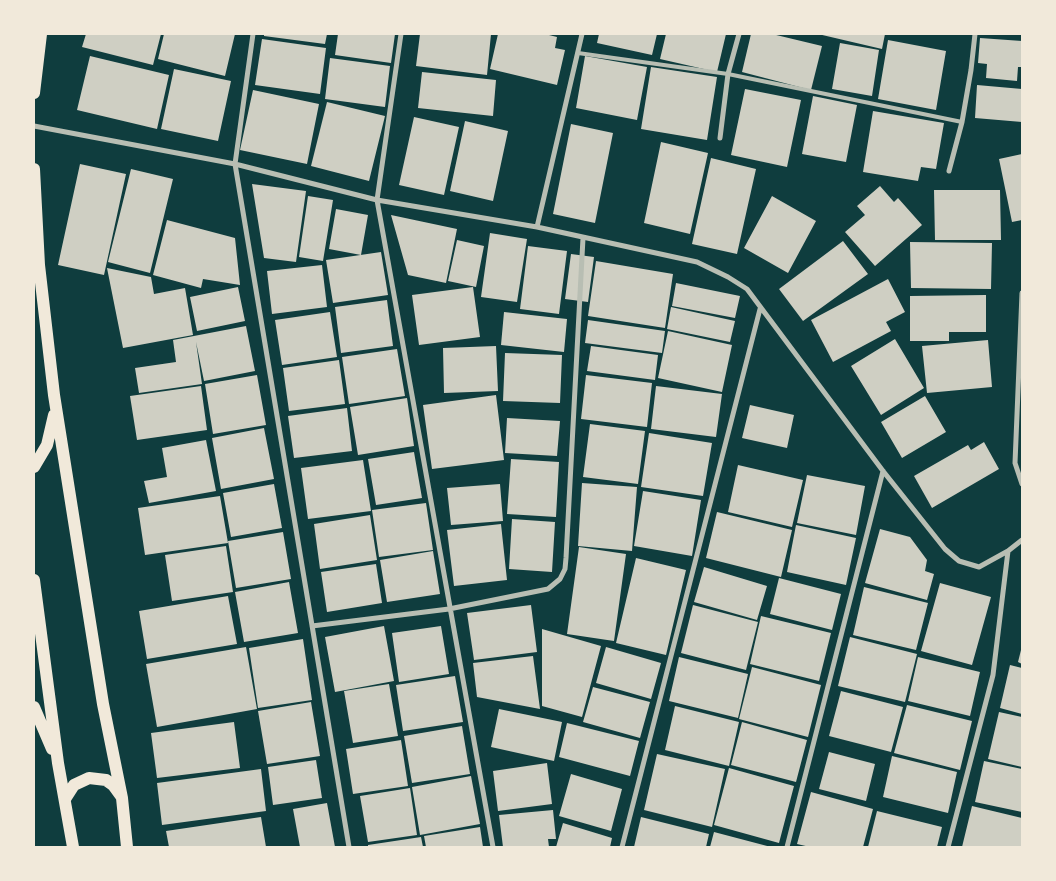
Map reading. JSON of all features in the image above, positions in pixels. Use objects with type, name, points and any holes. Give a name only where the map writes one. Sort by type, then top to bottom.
[{"type":"main road","points":[[34,93],[35,69],[41,34]]},
{"type":"main road","points":[[34,169],[40,265],[54,395],[103,704],[122,798],[127,847]]},
{"type":"main road","points":[[34,467],[47,445],[52,430],[54,395]]},
{"type":"main road","points":[[34,580],[58,763],[73,847]]},
{"type":"main road","points":[[34,707],[58,763]]},
{"type":"main road","points":[[65,799],[74,785],[89,778],[106,780],[118,791],[122,798]]},
{"type":"street","points":[[253,34],[235,164],[349,847]]},
{"type":"street","points":[[401,34],[377,200],[492,847]]},
{"type":"street","points":[[537,227],[582,34]]},
{"type":"street","points":[[720,138],[728,74],[739,34]]},
{"type":"street","points":[[949,171],[962,122],[975,34]]},
{"type":"street","points":[[34,126],[235,164],[377,200],[537,227],[697,262],[728,277],[747,289],[760,309],[883,471],[945,549],[960,561],[979,567],[1008,551],[1022,540]]},
{"type":"street","points":[[312,626],[449,609],[548,589],[560,579],[565,569],[583,238]]},
{"type":"street","points":[[1022,293],[1015,464],[1022,484]]},
{"type":"street","points":[[622,847],[760,309]]},
{"type":"street","points":[[787,847],[883,471]]},
{"type":"street","points":[[948,847],[993,675],[1008,551]]},
{"type":"lane","points":[[578,53],[728,74],[962,122]]},
{"type":"building","points":[[86,34],[161,34],[153,65],[82,47]]},
{"type":"building","points":[[164,34],[235,34],[225,76],[158,59]]},
{"type":"building","points":[[264,34],[327,34],[325,44],[264,36]]},
{"type":"building","points":[[338,34],[395,34],[391,63],[335,55]]},
{"type":"building","points":[[420,34],[491,34],[487,75],[416,66]]},
{"type":"building","points":[[498,34],[545,34],[557,37],[555,48],[565,50],[557,85],[490,69]]},
{"type":"building","points":[[599,34],[657,34],[652,55],[597,43]]},
{"type":"building","points":[[666,34],[726,34],[717,72],[660,59]]},
{"type":"building","points":[[751,34],[772,34],[822,46],[811,90],[742,72]]},
{"type":"building","points":[[818,34],[885,34],[882,49]]},
{"type":"building","points":[[980,38],[1022,41],[1022,67],[1018,67],[1017,81],[986,78],[987,64],[978,63]]},
{"type":"building","points":[[262,39],[326,48],[320,94],[255,85]]},
{"type":"building","points":[[888,40],[946,51],[936,110],[878,99]]},
{"type":"building","points":[[840,43],[879,50],[872,96],[832,89]]},
{"type":"building","points":[[90,56],[169,75],[157,129],[77,110]]},
{"type":"building","points":[[585,56],[647,67],[637,120],[576,108]]},
{"type":"building","points":[[330,58],[390,66],[385,107],[325,99]]},
{"type":"building","points":[[651,67],[717,77],[707,140],[641,129]]},
{"type":"building","points":[[174,69],[231,81],[218,141],[161,129]]},
{"type":"building","points":[[422,72],[496,80],[493,116],[418,108]]},
{"type":"building","points":[[977,85],[1022,89],[1022,122],[975,118]]},
{"type":"building","points":[[745,89],[801,100],[787,167],[731,155]]},
{"type":"building","points":[[253,90],[319,104],[307,164],[240,150]]},
{"type":"building","points":[[813,96],[857,105],[846,162],[802,154]]},
{"type":"building","points":[[327,102],[385,116],[369,181],[311,166]]},
{"type":"building","points":[[873,111],[944,123],[936,169],[921,167],[918,181],[863,172]]},
{"type":"building","points":[[414,117],[459,127],[444,195],[399,185]]},
{"type":"building","points":[[465,121],[508,131],[493,201],[450,191]]},
{"type":"building","points":[[571,124],[613,133],[595,223],[553,214]]},
{"type":"building","points":[[661,142],[708,153],[690,234],[644,223]]},
{"type":"building","points":[[1022,154],[1022,220],[1012,222],[999,159]]},
{"type":"building","points":[[711,158],[756,169],[737,254],[692,244]]},
{"type":"building","points":[[80,164],[126,174],[104,275],[58,265]]},
{"type":"building","points":[[131,169],[173,179],[150,273],[108,262]]},
{"type":"building","points":[[252,184],[306,191],[296,262],[264,258]]},
{"type":"building","points":[[880,186],[894,202],[898,198],[922,225],[875,266],[845,232],[865,215],[857,206]]},
{"type":"building","points":[[934,190],[1000,190],[1001,240],[935,240]]},
{"type":"building","points":[[308,196],[333,200],[323,261],[299,257]]},
{"type":"building","points":[[772,196],[816,221],[788,273],[744,248]]},
{"type":"building","points":[[336,209],[368,215],[361,255],[329,249]]},
{"type":"building","points":[[391,215],[457,229],[446,283],[408,275]]},
{"type":"building","points":[[167,220],[235,238],[240,285],[203,279],[201,288],[153,275]]},
{"type":"building","points":[[490,233],[527,239],[517,302],[481,297]]},
{"type":"building","points":[[457,240],[484,246],[476,287],[448,281]]},
{"type":"building","points":[[843,241],[868,274],[803,321],[779,289]]},
{"type":"building","points":[[910,242],[992,243],[991,289],[911,288]]},
{"type":"building","points":[[528,246],[567,251],[559,314],[520,309]]},
{"type":"building","points":[[381,252],[388,295],[333,303],[326,260]]},
{"type":"building","points":[[571,254],[594,257],[588,302],[565,299]]},
{"type":"building","points":[[596,261],[673,274],[665,328],[588,316]]},
{"type":"building","points":[[322,265],[327,307],[272,314],[267,271]]},
{"type":"building","points":[[107,268],[151,277],[154,294],[185,288],[193,335],[123,348]]},
{"type":"building","points":[[888,279],[905,312],[886,322],[891,331],[833,362],[811,320]]},
{"type":"building","points":[[676,283],[740,296],[735,318],[672,306]]},
{"type":"building","points":[[238,287],[245,321],[197,331],[190,297]]},
{"type":"building","points":[[473,287],[480,337],[419,345],[412,295]]},
{"type":"building","points":[[986,295],[986,332],[949,332],[949,341],[910,341],[910,296]]},
{"type":"building","points":[[387,300],[393,346],[341,353],[335,307]]},
{"type":"building","points":[[671,307],[735,321],[730,342],[667,329]]},
{"type":"building","points":[[330,312],[337,357],[282,365],[275,320]]},
{"type":"building","points":[[504,312],[567,319],[564,352],[501,345]]},
{"type":"building","points":[[588,320],[665,331],[662,353],[585,343]]},
{"type":"building","points":[[246,326],[255,371],[204,381],[196,342],[202,384],[139,393],[135,368],[176,362],[173,340]]},
{"type":"building","points":[[668,331],[732,345],[722,392],[658,378]]},
{"type":"building","points":[[895,339],[924,388],[881,415],[851,366]]},
{"type":"building","points":[[988,340],[992,387],[927,393],[922,346]]},
{"type":"building","points":[[496,346],[498,391],[444,393],[443,348]]},
{"type":"building","points":[[591,346],[658,355],[655,380],[587,371]]},
{"type":"building","points":[[397,349],[405,396],[349,404],[342,357]]},
{"type":"building","points":[[505,353],[562,355],[560,403],[503,401]]},
{"type":"building","points":[[339,360],[345,404],[289,411],[283,368]]},
{"type":"building","points":[[257,375],[266,425],[213,434],[205,384]]},
{"type":"building","points":[[586,375],[652,383],[647,427],[581,419]]},
{"type":"building","points":[[201,386],[207,430],[137,440],[130,396]]},
{"type":"building","points":[[656,386],[722,394],[716,437],[651,429]]},
{"type":"building","points":[[496,395],[504,460],[432,469],[423,405]]},
{"type":"building","points":[[925,396],[946,432],[902,458],[881,422]]},
{"type":"building","points":[[407,398],[414,446],[358,455],[350,407]]},
{"type":"building","points":[[750,405],[794,415],[787,448],[742,438]]},
{"type":"building","points":[[347,408],[352,451],[294,458],[288,416]]},
{"type":"building","points":[[507,418],[560,421],[557,456],[505,453]]},
{"type":"building","points":[[590,424],[645,431],[638,484],[583,477]]},
{"type":"building","points":[[264,428],[274,479],[221,489],[212,438]]},
{"type":"building","points":[[649,433],[712,443],[703,496],[641,487]]},
{"type":"building","points":[[206,440],[216,491],[149,503],[144,481],[167,477],[162,448]]},
{"type":"building","points":[[984,442],[999,469],[932,508],[914,476],[968,445],[971,450]]},
{"type":"building","points":[[414,452],[422,498],[376,505],[368,459]]},
{"type":"building","points":[[511,459],[559,462],[556,517],[507,514]]},
{"type":"building","points":[[363,460],[371,511],[308,519],[301,468]]},
{"type":"building","points":[[738,465],[803,480],[792,527],[728,512]]},
{"type":"building","points":[[807,475],[865,486],[856,535],[797,523]]},
{"type":"building","points":[[582,483],[637,487],[632,551],[578,546]]},
{"type":"building","points":[[274,484],[282,528],[231,537],[223,493]]},
{"type":"building","points":[[500,484],[503,521],[451,525],[447,488]]},
{"type":"building","points":[[643,491],[701,500],[692,556],[634,546]]},
{"type":"building","points":[[220,496],[228,543],[145,555],[138,508]]},
{"type":"building","points":[[426,503],[433,550],[379,557],[372,510]]},
{"type":"building","points":[[717,512],[792,530],[781,577],[706,558]]},
{"type":"building","points":[[370,515],[377,560],[320,569],[314,524]]},
{"type":"building","points":[[512,519],[555,522],[552,572],[509,569]]},
{"type":"building","points":[[501,524],[507,580],[454,586],[447,530]]},
{"type":"building","points":[[796,525],[856,538],[846,585],[787,572]]},
{"type":"building","points":[[880,529],[910,537],[927,560],[925,571],[934,574],[927,600],[865,583]]},
{"type":"building","points":[[283,532],[291,579],[236,588],[228,541]]},
{"type":"building","points":[[226,546],[233,592],[172,601],[165,555]]},
{"type":"building","points":[[579,547],[626,554],[614,641],[567,634]]},
{"type":"building","points":[[433,551],[440,594],[387,602],[380,560]]},
{"type":"building","points":[[636,558],[686,570],[666,655],[616,643]]},
{"type":"building","points":[[376,564],[382,603],[327,612],[321,572]]},
{"type":"building","points":[[704,567],[767,586],[757,620],[694,602]]},
{"type":"building","points":[[779,578],[841,594],[832,630],[770,614]]},
{"type":"building","points":[[289,582],[298,633],[244,642],[235,592]]},
{"type":"building","points":[[940,583],[991,597],[972,665],[921,651]]},
{"type":"building","points":[[864,587],[928,603],[916,650],[853,635]]},
{"type":"building","points":[[228,596],[237,644],[147,659],[139,611]]},
{"type":"building","points":[[531,605],[537,652],[474,660],[467,613]]},
{"type":"building","points":[[693,605],[758,622],[746,670],[681,653]]},
{"type":"building","points":[[761,616],[831,633],[819,681],[750,664]]},
{"type":"building","points":[[384,626],[394,681],[335,692],[325,637]]},
{"type":"building","points":[[441,626],[449,674],[399,682],[392,633]]},
{"type":"building","points":[[542,629],[601,646],[582,717],[542,706]]},
{"type":"building","points":[[850,637],[917,654],[905,702],[838,686]]},
{"type":"building","points":[[303,639],[312,700],[258,708],[249,648]]},
{"type":"building","points":[[1022,646],[1022,664],[1018,662]]},
{"type":"building","points":[[246,647],[257,709],[157,727],[146,664]]},
{"type":"building","points":[[606,647],[661,663],[651,699],[596,683]]},
{"type":"building","points":[[533,656],[540,709],[477,697],[473,663]]},
{"type":"building","points":[[679,657],[748,674],[738,718],[669,701]]},
{"type":"building","points":[[918,657],[980,672],[970,716],[908,701]]},
{"type":"building","points":[[1010,665],[1022,668],[1022,714],[1000,708]]},
{"type":"building","points":[[752,667],[821,685],[808,737],[739,719]]},
{"type":"building","points":[[455,676],[463,722],[403,731],[396,685]]},
{"type":"building","points":[[389,684],[398,736],[353,743],[344,691]]},
{"type":"building","points":[[593,687],[650,702],[640,738],[583,722]]},
{"type":"building","points":[[841,691],[903,707],[891,752],[829,736]]},
{"type":"building","points":[[311,702],[320,756],[267,764],[258,711]]},
{"type":"building","points":[[907,705],[972,721],[960,770],[894,753]]},
{"type":"building","points":[[675,706],[739,722],[729,766],[665,750]]},
{"type":"building","points":[[499,709],[562,722],[554,761],[491,747]]},
{"type":"building","points":[[999,712],[1022,717],[1022,767],[988,759]]},
{"type":"building","points":[[234,722],[240,768],[157,778],[151,733]]},
{"type":"building","points":[[742,722],[807,740],[796,782],[731,765]]},
{"type":"building","points":[[567,723],[639,741],[630,776],[559,757]]},
{"type":"building","points":[[462,726],[470,774],[412,783],[404,736]]},
{"type":"building","points":[[401,740],[408,786],[353,794],[346,749]]},
{"type":"building","points":[[829,752],[875,764],[866,801],[819,789]]},
{"type":"building","points":[[657,754],[725,769],[712,827],[644,810]]},
{"type":"building","points":[[892,756],[957,772],[948,813],[883,797]]},
{"type":"building","points":[[316,760],[322,798],[273,805],[268,767]]},
{"type":"building","points":[[984,761],[1022,769],[1022,812],[975,802]]},
{"type":"building","points":[[547,763],[552,804],[498,811],[493,771]]},
{"type":"building","points":[[729,768],[794,786],[779,843],[714,825]]},
{"type":"building","points":[[261,769],[266,811],[162,825],[157,783]]},
{"type":"building","points":[[571,774],[622,789],[611,831],[559,816]]},
{"type":"building","points":[[471,776],[480,824],[420,835],[412,787]]},
{"type":"building","points":[[410,788],[417,835],[368,842],[360,796]]},
{"type":"building","points":[[811,792],[873,809],[863,847],[810,847],[797,844]]},
{"type":"building","points":[[327,803],[335,847],[300,847],[293,809]]},
{"type":"building","points":[[972,806],[1022,818],[1022,847],[962,847]]},
{"type":"building","points":[[553,810],[556,839],[548,839],[549,847],[503,847],[499,815]]},
{"type":"building","points":[[877,811],[942,827],[937,847],[868,847]]},
{"type":"building","points":[[261,817],[266,847],[169,847],[166,831]]},
{"type":"building","points":[[641,817],[709,834],[706,847],[634,847]]},
{"type":"building","points":[[563,823],[612,838],[610,847],[556,847]]},
{"type":"building","points":[[480,827],[483,847],[426,847],[424,836]]},
{"type":"building","points":[[714,832],[771,847],[710,847]]},
{"type":"building","points":[[421,837],[423,847],[368,847],[368,845]]}]
